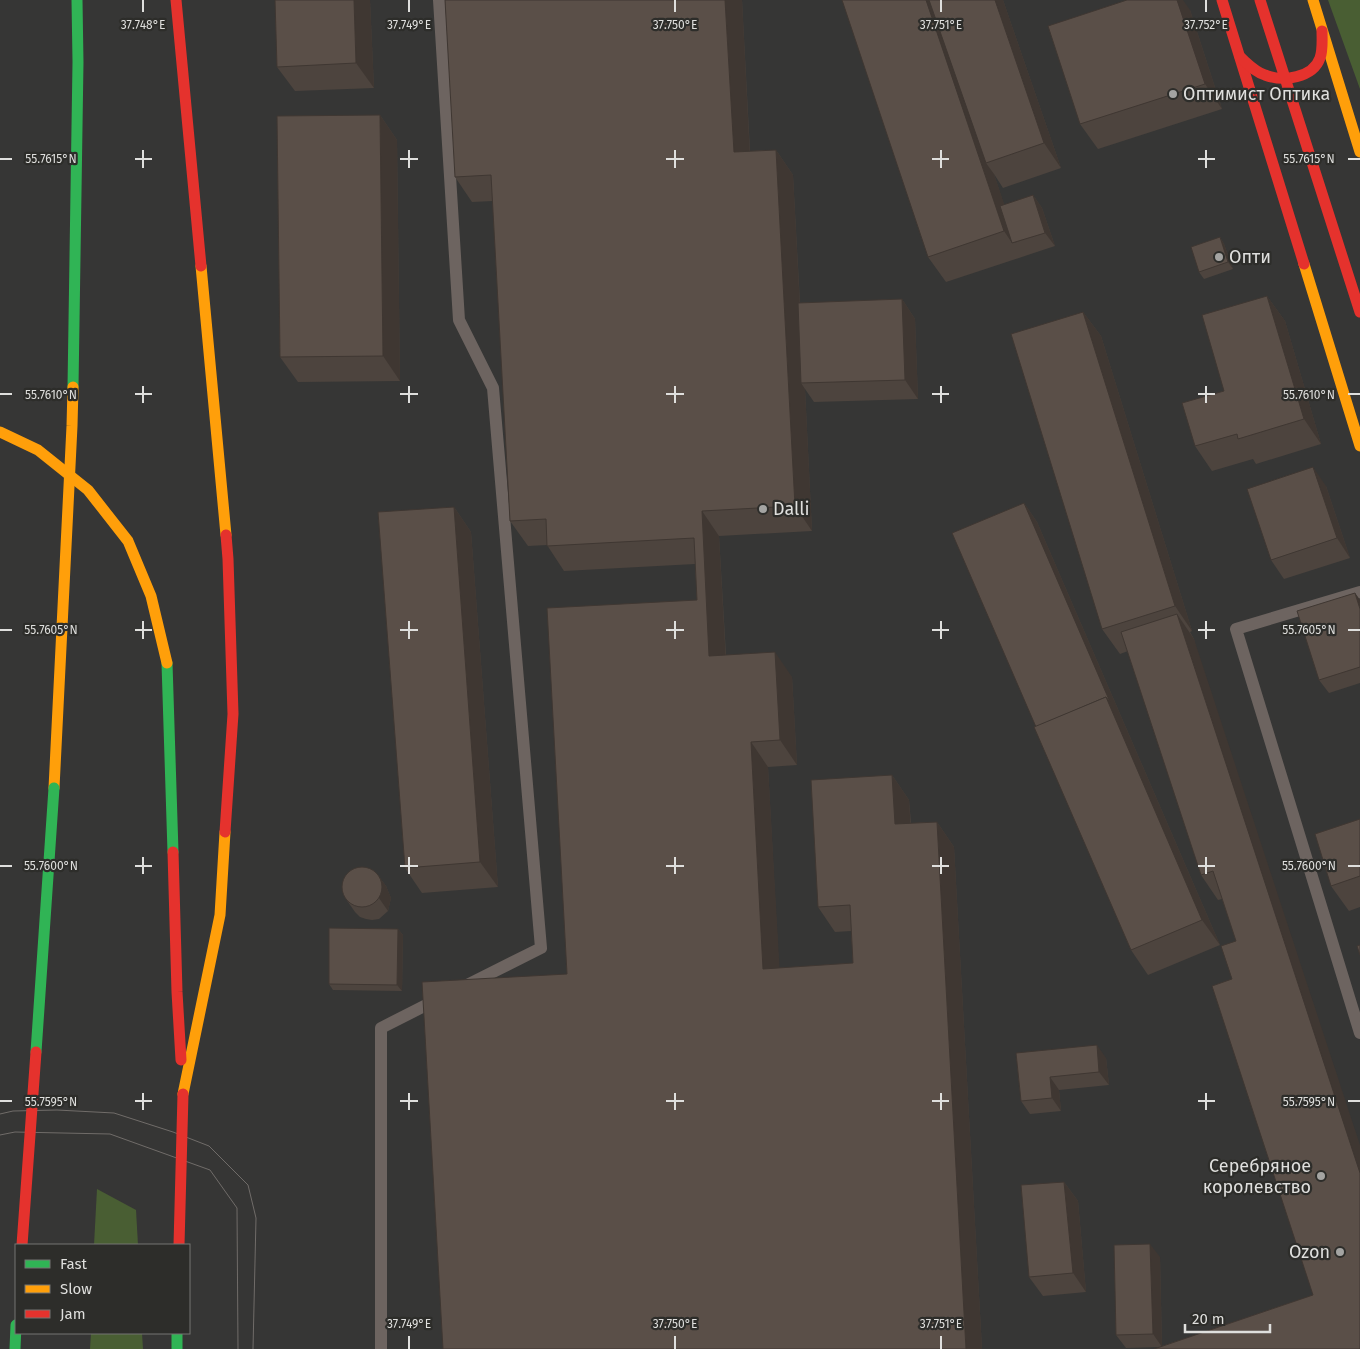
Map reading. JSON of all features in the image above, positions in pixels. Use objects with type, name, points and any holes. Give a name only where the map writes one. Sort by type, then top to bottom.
[{"type":"main road","points":[[22,1244],[54,788],[72,426],[78,62],[77,0]]},
{"type":"main road","points":[[176,0],[228,559],[233,714],[220,915],[183,1094]]},
{"type":"main road","points":[[1222,0],[1360,446]]},
{"type":"main road","points":[[1260,0],[1360,312]]},
{"type":"main road","points":[[1313,0],[1360,152]]},
{"type":"main road","points":[[1240,57],[1259,73],[1276,78],[1293,77],[1309,72],[1320,60],[1323,42],[1321,24]]},
{"type":"main road","points":[[0,432],[38,450],[88,490],[128,541],[151,596],[167,663],[177,992],[183,1094],[179,1244]]},
{"type":"main road","points":[[14,1349],[15,1334]]},
{"type":"main road","points":[[177,1334],[177,1349]]},
{"type":"lane","points":[[381,1349],[381,1028],[541,948],[493,388],[458,320],[439,0]]},
{"type":"lane","points":[[1360,592],[1236,629],[1360,1034]]},
{"type":"green space","points":[[1328,0],[1360,0],[1360,89]]},
{"type":"green space","points":[[97,1189],[136,1210],[138,1244],[94,1244]]},
{"type":"green space","points":[[91,1334],[142,1334],[143,1349],[90,1349]]},
{"type":"building","points":[[275,0],[354,0],[356,63],[277,67]]},
{"type":"building","points":[[445,0],[725,0],[734,152],[776,150],[795,506],[702,511],[709,656],[775,652],[780,740],[751,742],[763,969],[853,963],[850,905],[818,907],[811,780],[892,775],[895,824],[937,822],[966,1349],[443,1349],[422,982],[567,974],[547,608],[697,600],[694,538],[547,546],[546,519],[510,521],[491,175],[455,177]]},
{"type":"building","points":[[842,0],[926,0],[1004,231],[928,257]]},
{"type":"building","points":[[929,0],[995,0],[1044,143],[986,163]]},
{"type":"building","points":[[1127,0],[1177,0],[1205,84],[1080,124],[1048,26]]},
{"type":"building","points":[[380,115],[383,356],[280,357],[277,116]]},
{"type":"building","points":[[1033,195],[1045,233],[1012,243],[1000,206]]},
{"type":"building","points":[[1220,237],[1228,262],[1199,272],[1191,247]]},
{"type":"building","points":[[1267,296],[1304,419],[1238,439],[1237,434],[1195,446],[1182,403],[1224,391],[1202,315]]},
{"type":"building","points":[[902,299],[905,380],[801,383],[798,303]]},
{"type":"building","points":[[1083,312],[1175,606],[1102,629],[1011,334]]},
{"type":"building","points":[[1313,467],[1337,538],[1271,560],[1247,489]]},
{"type":"building","points":[[1024,503],[1110,702],[1106,697],[1036,727],[952,533]]},
{"type":"building","points":[[454,507],[480,862],[405,868],[378,512]]},
{"type":"building","points":[[1355,593],[1360,609],[1360,667],[1319,680],[1297,611]]},
{"type":"building","points":[[1177,614],[1360,1173],[1360,1349],[1154,1349],[1313,1295],[1212,986],[1232,979],[1221,946],[1236,941],[1213,871],[1201,875],[1121,632]]},
{"type":"building","points":[[1106,697],[1202,920],[1131,950],[1034,727]]},
{"type":"building","points":[[1360,819],[1360,876],[1331,886],[1315,834]]},
{"type":"building","points":[[362,867],[376,873],[382,887],[376,901],[362,907],[348,901],[342,887],[348,873]]},
{"type":"building","points":[[329,928],[398,929],[397,985],[329,984]]},
{"type":"building","points":[[1097,1045],[1099,1072],[1050,1077],[1052,1098],[1021,1101],[1016,1053]]},
{"type":"building","points":[[1064,1182],[1073,1273],[1029,1277],[1021,1185]]},
{"type":"building","points":[[1150,1244],[1153,1334],[1116,1335],[1114,1245]]},
{"type":"tram line","points":[[0,1114],[13,1111],[57,1110],[114,1113],[209,1146],[248,1185],[256,1218],[253,1349]]},
{"type":"tram line","points":[[0,1135],[15,1132],[110,1134],[210,1170],[237,1208],[238,1349]]},
{"type":"traffic: fast","points":[[73,387],[78,62],[77,0]]},
{"type":"traffic: fast","points":[[167,663],[173,852]]},
{"type":"traffic: fast","points":[[36,1052],[54,788]]},
{"type":"traffic: fast","points":[[15,1349],[16,1334]]},
{"type":"traffic: fast","points":[[177,1334],[177,1349]]},
{"type":"traffic: slow","points":[[1313,0],[1360,152]]},
{"type":"traffic: slow","points":[[1304,264],[1360,446]]},
{"type":"traffic: slow","points":[[201,266],[226,535]]},
{"type":"traffic: slow","points":[[54,788],[73,387]]},
{"type":"traffic: slow","points":[[0,432],[38,450],[88,490],[128,541],[151,596],[167,663]]},
{"type":"traffic: slow","points":[[183,1094],[220,915],[225,832]]},
{"type":"traffic: jam","points":[[176,0],[201,266]]},
{"type":"traffic: jam","points":[[1222,0],[1304,264]]},
{"type":"traffic: jam","points":[[1260,0],[1360,312]]},
{"type":"traffic: jam","points":[[1240,57],[1261,74],[1280,78],[1297,77],[1311,70],[1320,58],[1322,52],[1322,31]]},
{"type":"traffic: jam","points":[[225,832],[233,714],[226,535]]},
{"type":"traffic: jam","points":[[173,852],[181,1060]]},
{"type":"traffic: jam","points":[[22,1244],[36,1052]]},
{"type":"traffic: jam","points":[[179,1244],[183,1094]]},
{"type":"place","name":"Оптимист Оптика","points":[[1173,94]]},
{"type":"place","name":"Опти","points":[[1219,257]]},
{"type":"place","name":"Dalli","points":[[763,509]]},
{"type":"place","name":"Серебряное королевство","points":[[1321,1176]]},
{"type":"place","name":"Ozon","points":[[1340,1252]]}]
